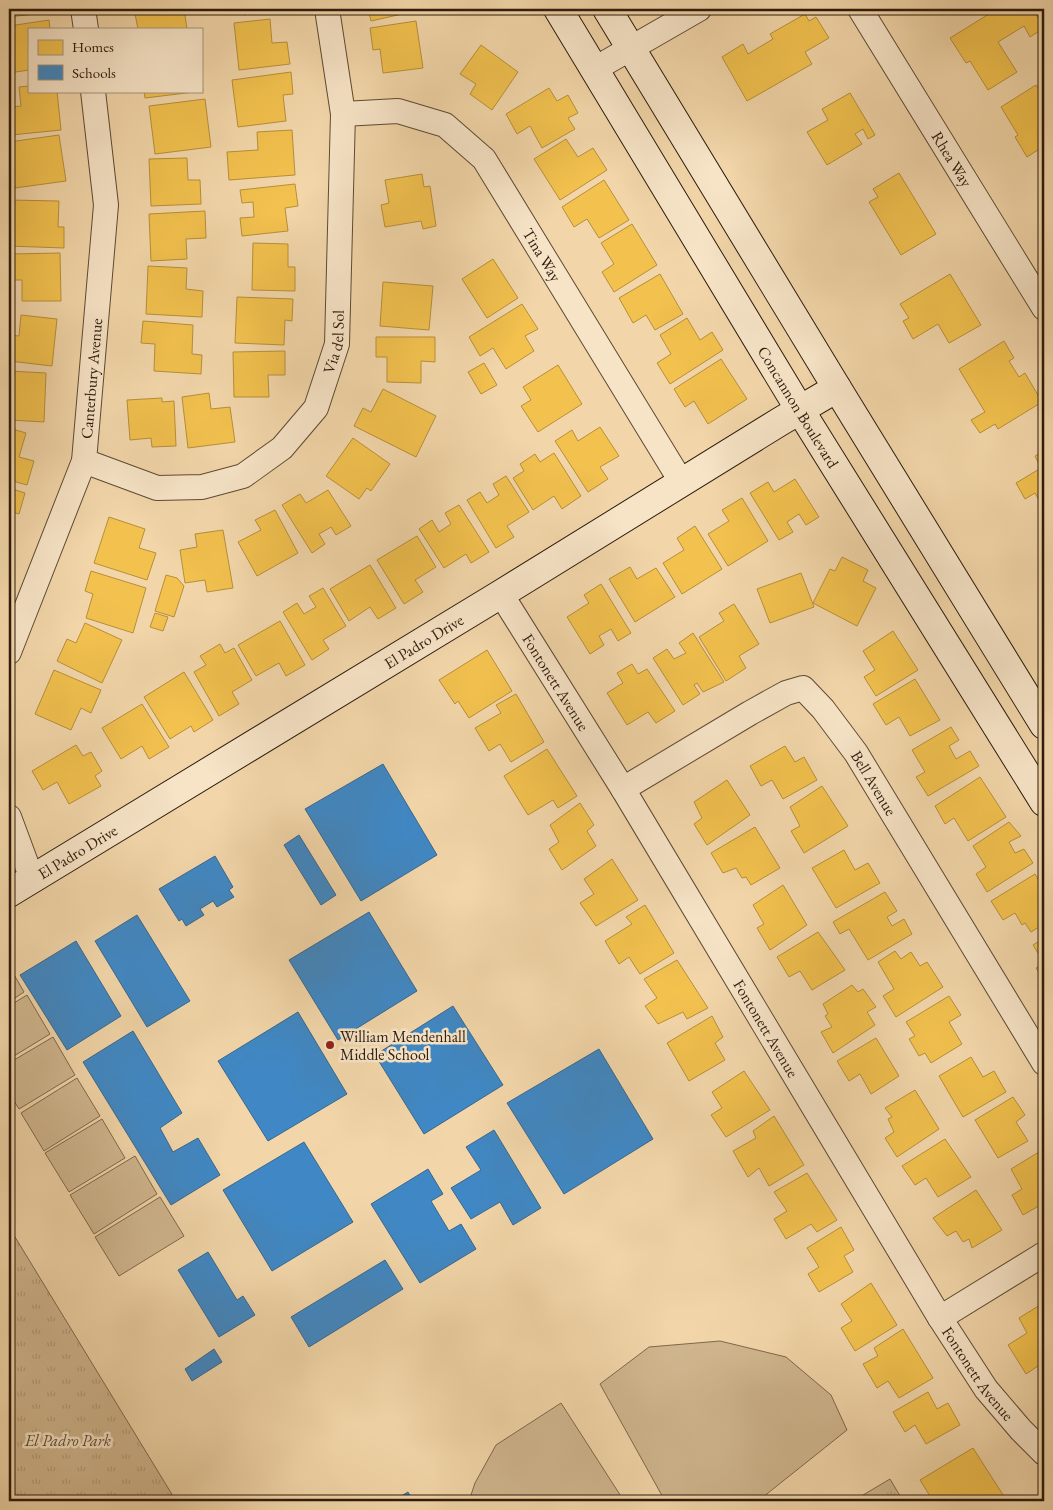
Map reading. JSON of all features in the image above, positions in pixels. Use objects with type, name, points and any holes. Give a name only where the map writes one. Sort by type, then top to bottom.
[{"type":"main road","name":"Concannon Boulevard","points":[[558,9],[593,70],[800,410],[1044,802]]},
{"type":"main road","points":[[607,9],[1044,725]]},
{"type":"main road","name":"El Padro Drive","points":[[9,893],[837,388]]},
{"type":"street","points":[[83,9],[86,28]]},
{"type":"street","name":"Via del Sol","points":[[84,461],[157,488],[202,488],[243,476],[282,448],[316,408],[337,344],[343,114],[327,9]]},
{"type":"street","points":[[593,70],[700,9]]},
{"type":"street","name":"Rhea Way","points":[[860,9],[1044,308]]},
{"type":"street","name":"Canterbury Avenue","points":[[9,652],[84,461],[106,204],[93,92]]},
{"type":"street","name":"Tina Way","points":[[343,114],[398,111],[445,125],[484,159],[682,483]]},
{"type":"street","name":"Fontonett Avenue","points":[[501,594],[623,790],[940,1318],[986,1389],[1021,1430],[1044,1453]]},
{"type":"street","name":"Bell Avenue","points":[[623,790],[786,692],[802,688],[823,708],[856,753],[1044,1062]]},
{"type":"street","points":[[9,817],[32,879]]},
{"type":"street","points":[[940,1318],[1044,1254]]},
{"type":"green space","points":[[9,966],[24,992],[9,1002]]},
{"type":"green space","points":[[27,995],[50,1034],[9,1059],[9,1006]]},
{"type":"green space","points":[[53,1037],[75,1075],[19,1109],[9,1093],[9,1063]]},
{"type":"green space","points":[[77,1078],[100,1116],[44,1151],[21,1113]]},
{"type":"green space","points":[[102,1119],[125,1158],[69,1192],[45,1153]]},
{"type":"green space","points":[[135,1156],[157,1194],[94,1234],[70,1195]]},
{"type":"green space","points":[[160,1197],[184,1236],[119,1276],[95,1237]]},
{"type":"green space","name":"El Padro Park","points":[[9,1227],[15,1237],[176,1501],[9,1501]]},
{"type":"green space","points":[[720,1341],[786,1357],[831,1395],[847,1430],[758,1501],[665,1501],[600,1384],[649,1347]]},
{"type":"green space","points":[[561,1403],[624,1501],[469,1501],[475,1483],[496,1445]]},
{"type":"green space","points":[[890,1479],[903,1501],[853,1501]]},
{"type":"building: Homes","points":[[9,9],[42,9],[43,13],[9,17]]},
{"type":"building: Homes","points":[[134,9],[184,9],[187,28],[138,28]]},
{"type":"building: Homes","points":[[243,9],[280,9],[244,15]]},
{"type":"building: Homes","points":[[368,9],[420,9],[420,10],[371,21]]},
{"type":"building: Homes","points":[[997,9],[1033,9],[1044,28],[1030,37],[1024,26],[998,42],[1017,72],[988,90],[970,61],[966,63],[950,38]]},
{"type":"building: Homes","points":[[805,14],[809,21],[816,17],[829,38],[805,52],[812,64],[747,101],[722,57],[743,44],[748,54],[773,39],[770,34]]},
{"type":"building: Homes","points":[[270,19],[272,43],[287,42],[290,64],[239,70],[234,23]]},
{"type":"building: Homes","points":[[49,20],[50,28],[28,28],[28,70],[9,73],[9,26]]},
{"type":"building: Homes","points":[[416,21],[423,68],[383,73],[380,49],[373,50],[370,28]]},
{"type":"building: Homes","points":[[481,45],[518,72],[492,110],[470,94],[476,84],[460,74]]},
{"type":"building: Homes","points":[[291,72],[293,94],[283,95],[286,121],[238,127],[232,80]]},
{"type":"building: Homes","points":[[1036,85],[1044,98],[1044,146],[1027,157],[1015,137],[1018,135],[1001,107]]},
{"type":"building: Homes","points":[[28,86],[28,92],[57,92],[61,130],[11,135],[9,107],[21,106],[19,87]]},
{"type":"building: Homes","points":[[549,88],[557,101],[568,95],[578,113],[568,118],[575,129],[542,148],[530,126],[517,134],[506,114]]},
{"type":"building: Homes","points":[[144,92],[195,92],[145,98]]},
{"type":"building: Homes","points":[[850,93],[875,135],[868,139],[863,129],[855,134],[862,144],[827,165],[807,132],[828,120],[822,109]]},
{"type":"building: Homes","points":[[205,99],[211,147],[155,154],[149,106]]},
{"type":"building: Homes","points":[[292,130],[295,175],[229,180],[227,152],[258,150],[257,132]]},
{"type":"building: Homes","points":[[59,135],[66,181],[15,188],[9,142]]},
{"type":"building: Homes","points":[[566,139],[578,157],[593,148],[607,170],[560,200],[534,159]]},
{"type":"building: Homes","points":[[187,158],[188,180],[200,180],[201,204],[151,206],[149,159]]},
{"type":"building: Homes","points":[[899,173],[936,234],[901,255],[869,202],[878,197],[873,189]]},
{"type":"building: Homes","points":[[422,174],[424,187],[430,186],[436,226],[423,229],[421,221],[385,227],[381,205],[389,203],[385,180]]},
{"type":"building: Homes","points":[[604,180],[629,220],[599,238],[587,219],[574,227],[562,207]]},
{"type":"building: Homes","points":[[295,184],[298,206],[285,208],[288,231],[242,236],[240,218],[254,217],[253,202],[242,203],[240,190]]},
{"type":"building: Homes","points":[[9,200],[59,201],[58,227],[64,227],[64,248],[9,246]]},
{"type":"building: Homes","points":[[205,211],[206,238],[186,239],[187,259],[151,261],[149,214]]},
{"type":"building: Homes","points":[[632,224],[657,265],[614,292],[602,272],[614,264],[601,243]]},
{"type":"building: Homes","points":[[253,243],[288,244],[288,267],[295,267],[295,291],[252,290]]},
{"type":"building: Homes","points":[[60,253],[61,301],[22,301],[22,280],[9,280],[9,254]]},
{"type":"building: Homes","points":[[493,259],[518,298],[487,318],[462,279]]},
{"type":"building: Homes","points":[[148,266],[187,268],[186,289],[203,291],[202,317],[146,314]]},
{"type":"building: Homes","points":[[660,274],[683,314],[655,330],[646,315],[633,323],[619,298]]},
{"type":"building: Homes","points":[[950,274],[981,325],[949,343],[938,324],[913,339],[903,321],[909,318],[900,304]]},
{"type":"building: Homes","points":[[383,282],[433,286],[429,330],[380,326]]},
{"type":"building: Homes","points":[[237,297],[293,299],[292,321],[285,320],[284,345],[235,343]]},
{"type":"building: Homes","points":[[522,304],[538,329],[525,336],[534,351],[506,369],[493,348],[480,356],[469,337]]},
{"type":"building: Homes","points":[[21,315],[57,319],[52,366],[9,361],[9,335],[19,336]]},
{"type":"building: Homes","points":[[687,318],[700,340],[712,332],[723,350],[670,384],[657,363],[671,354],[660,335]]},
{"type":"building: Homes","points":[[143,321],[193,325],[192,354],[202,355],[201,374],[154,371],[155,344],[141,343]]},
{"type":"building: Homes","points":[[376,337],[435,337],[435,362],[421,361],[421,383],[387,382],[387,357],[376,357]]},
{"type":"building: Homes","points":[[1004,341],[1014,358],[1009,361],[1019,377],[1025,373],[1042,402],[998,429],[995,424],[980,433],[971,420],[985,412],[959,369]]},
{"type":"building: Homes","points":[[285,351],[285,375],[268,375],[269,397],[234,397],[233,352]]},
{"type":"building: Homes","points":[[721,359],[747,399],[708,424],[694,401],[685,407],[674,389]]},
{"type":"building: Homes","points":[[484,363],[497,385],[481,394],[468,372]]},
{"type":"building: Homes","points":[[558,365],[582,404],[538,432],[521,406],[531,400],[523,387]]},
{"type":"building: Homes","points":[[9,371],[46,373],[44,422],[9,420]]},
{"type":"building: Homes","points":[[383,389],[436,416],[416,457],[354,426],[363,408],[371,412]]},
{"type":"building: Homes","points":[[209,393],[211,409],[230,407],[235,442],[188,448],[182,397]]},
{"type":"building: Homes","points":[[162,398],[162,402],[174,401],[176,446],[152,447],[151,438],[130,440],[127,400]]},
{"type":"building: Homes","points":[[600,427],[619,456],[600,467],[608,479],[588,492],[555,441],[572,430],[578,441]]},
{"type":"building: Homes","points":[[9,428],[26,433],[19,457],[34,461],[27,485],[9,480]]},
{"type":"building: Homes","points":[[353,438],[390,464],[371,491],[367,488],[359,499],[326,476]]},
{"type":"building: Homes","points":[[1044,451],[1044,509],[1035,493],[1025,499],[1016,483],[1041,468],[1035,456]]},
{"type":"building: Homes","points":[[554,453],[581,496],[562,509],[554,496],[533,510],[513,478],[524,471],[520,464],[535,454],[540,462]]},
{"type":"building: Homes","points":[[506,476],[529,512],[507,526],[514,537],[496,548],[467,500],[480,492],[487,503],[499,495],[493,484]]},
{"type":"building: Homes","points":[[795,479],[819,517],[806,525],[799,514],[787,522],[793,532],[779,540],[750,493],[768,482],[774,492]]},
{"type":"building: Homes","points":[[9,488],[25,493],[19,514],[9,511]]},
{"type":"building: Homes","points":[[328,490],[351,526],[336,535],[331,527],[319,534],[325,544],[312,553],[282,505],[300,494],[306,503]]},
{"type":"building: Homes","points":[[742,498],[768,541],[728,566],[708,534],[729,521],[722,510]]},
{"type":"building: Homes","points":[[459,505],[489,552],[471,563],[466,554],[444,568],[419,529],[432,520],[439,532],[451,524],[445,513]]},
{"type":"building: Homes","points":[[275,510],[298,553],[257,576],[238,542],[261,530],[255,520]]},
{"type":"building: Homes","points":[[109,517],[145,529],[139,548],[156,553],[147,580],[94,563]]},
{"type":"building: Homes","points":[[695,526],[722,569],[682,594],[663,563],[684,550],[677,538]]},
{"type":"building: Homes","points":[[223,530],[233,588],[207,592],[205,580],[185,583],[180,550],[197,547],[195,534]]},
{"type":"building: Homes","points":[[417,536],[436,567],[415,580],[423,592],[404,604],[377,560]]},
{"type":"building: Homes","points":[[842,557],[868,570],[863,581],[876,588],[857,626],[813,603],[830,569],[835,571]]},
{"type":"building: Homes","points":[[370,565],[396,608],[378,619],[370,607],[349,621],[330,589]]},
{"type":"building: Homes","points":[[630,567],[637,579],[656,568],[675,597],[635,622],[609,579]]},
{"type":"building: Homes","points":[[91,571],[146,588],[133,633],[86,618],[93,594],[85,591]]},
{"type":"building: Homes","points":[[801,573],[814,607],[770,623],[757,589]]},
{"type":"building: Homes","points":[[166,575],[177,578],[184,586],[174,617],[155,611]]},
{"type":"building: Homes","points":[[601,584],[631,633],[618,641],[611,629],[599,636],[604,645],[590,654],[567,617],[589,603],[584,595]]},
{"type":"building: Homes","points":[[323,588],[346,626],[323,640],[329,649],[312,660],[283,612],[297,603],[304,614],[316,607],[309,596]]},
{"type":"building: Homes","points":[[734,604],[759,644],[739,656],[746,668],[726,681],[699,637],[724,621],[719,613]]},
{"type":"building: Homes","points":[[155,613],[168,617],[163,631],[150,627]]},
{"type":"building: Homes","points":[[280,621],[305,665],[286,676],[279,663],[256,676],[238,645]]},
{"type":"building: Homes","points":[[85,623],[122,640],[102,683],[57,661],[67,639],[76,643]]},
{"type":"building: Homes","points":[[893,631],[918,670],[876,696],[864,677],[875,670],[863,651]]},
{"type":"building: Homes","points":[[693,633],[724,682],[703,692],[697,683],[694,685],[700,694],[683,705],[653,658],[667,649],[674,659],[686,653],[679,643]]},
{"type":"building: Homes","points":[[220,644],[225,653],[234,648],[252,680],[232,692],[239,704],[219,716],[194,672],[206,665],[200,656]]},
{"type":"building: Homes","points":[[487,650],[512,691],[469,718],[458,701],[455,704],[439,680]]},
{"type":"building: Homes","points":[[632,664],[638,674],[647,669],[675,711],[656,723],[648,712],[627,725],[607,693],[623,683],[617,673]]},
{"type":"building: Homes","points":[[54,670],[101,690],[91,713],[81,708],[71,730],[35,714]]},
{"type":"building: Homes","points":[[184,672],[213,720],[194,732],[191,726],[170,739],[144,697]]},
{"type":"building: Homes","points":[[915,679],[940,720],[910,736],[899,717],[886,725],[873,704]]},
{"type":"building: Homes","points":[[516,694],[544,742],[511,762],[500,744],[489,751],[475,728],[501,713],[496,705]]},
{"type":"building: Homes","points":[[142,704],[169,747],[149,759],[142,746],[121,759],[102,728]]},
{"type":"building: Homes","points":[[951,727],[959,740],[949,746],[956,759],[970,751],[979,766],[928,796],[916,777],[925,772],[912,750]]},
{"type":"building: Homes","points":[[76,745],[83,756],[91,752],[102,771],[95,776],[101,786],[69,804],[57,782],[43,790],[32,771]]},
{"type":"building: Homes","points":[[785,746],[795,762],[804,757],[817,780],[783,799],[772,780],[761,786],[750,766]]},
{"type":"building: Homes","points":[[547,749],[577,796],[558,808],[553,800],[528,815],[504,776]]},
{"type":"building: Homes","points":[[980,777],[1006,817],[968,841],[954,818],[945,824],[935,806]]},
{"type":"building: Homes","points":[[727,780],[750,815],[707,845],[694,824],[702,818],[694,802]]},
{"type":"building: Homes","points":[[822,786],[848,826],[804,853],[791,831],[800,826],[790,807]]},
{"type":"building: Homes","points":[[580,803],[594,825],[587,831],[596,846],[562,870],[549,849],[559,842],[550,825]]},
{"type":"building: Homes","points":[[1009,822],[1021,836],[1009,842],[1015,853],[1024,849],[1033,863],[987,892],[976,874],[986,867],[973,846]]},
{"type":"building: Homes","points":[[755,827],[780,868],[751,885],[746,877],[742,878],[736,868],[723,873],[711,853]]},
{"type":"building: Homes","points":[[844,850],[855,870],[868,863],[880,883],[836,908],[812,868]]},
{"type":"building: Homes","points":[[612,859],[638,900],[596,926],[580,903],[594,894],[584,879]]},
{"type":"building: Homes","points":[[1035,874],[1044,889],[1044,924],[1031,932],[1025,923],[1022,925],[1015,913],[1003,920],[991,901]]},
{"type":"building: Homes","points":[[783,885],[807,925],[770,950],[757,928],[764,924],[753,905]]},
{"type":"building: Homes","points":[[885,892],[897,911],[887,917],[892,926],[904,919],[912,934],[868,960],[849,929],[840,934],[833,922]]},
{"type":"building: Homes","points":[[645,905],[674,953],[640,974],[629,957],[619,964],[605,941],[632,924],[626,917]]},
{"type":"building: Homes","points":[[818,932],[845,970],[812,990],[800,971],[789,977],[777,957]]},
{"type":"building: Homes","points":[[1044,938],[1044,963],[1033,945]]},
{"type":"building: Homes","points":[[895,951],[901,959],[911,952],[920,966],[927,962],[943,987],[896,1017],[883,996],[894,989],[878,962]]},
{"type":"building: Homes","points":[[677,960],[708,1008],[687,1019],[683,1012],[658,1024],[645,1006],[657,998],[644,979]]},
{"type":"building: Homes","points":[[1044,963],[1044,980],[1036,968]]},
{"type":"building: Homes","points":[[852,985],[858,992],[863,989],[876,1007],[867,1012],[875,1025],[833,1053],[821,1032],[832,1027],[825,1016],[828,1014],[823,1004]]},
{"type":"building: Homes","points":[[949,996],[961,1015],[949,1022],[962,1044],[931,1063],[925,1053],[919,1056],[909,1039],[915,1036],[906,1022]]},
{"type":"building: Homes","points":[[712,1016],[723,1037],[715,1043],[725,1060],[689,1081],[667,1043]]},
{"type":"building: Homes","points":[[876,1038],[899,1076],[871,1094],[860,1074],[849,1081],[837,1061]]},
{"type":"building: Homes","points":[[971,1057],[983,1077],[994,1071],[1006,1092],[963,1117],[939,1076]]},
{"type":"building: Homes","points":[[744,1071],[770,1110],[726,1137],[711,1115],[722,1108],[712,1092]]},
{"type":"building: Homes","points":[[915,1090],[939,1129],[897,1157],[885,1138],[894,1132],[888,1119],[892,1117],[885,1108]]},
{"type":"building: Homes","points":[[1013,1097],[1025,1115],[1016,1122],[1028,1141],[998,1158],[975,1120]]},
{"type":"building: Homes","points":[[774,1116],[804,1165],[769,1186],[759,1168],[748,1177],[733,1151],[756,1138],[753,1131]]},
{"type":"building: Homes","points":[[945,1139],[971,1177],[938,1197],[926,1178],[915,1185],[902,1166]]},
{"type":"building: Homes","points":[[1044,1149],[1044,1203],[1023,1215],[1012,1195],[1022,1189],[1011,1169]]},
{"type":"building: Homes","points":[[807,1173],[837,1220],[817,1232],[811,1224],[786,1239],[774,1219],[787,1211],[774,1192]]},
{"type":"building: Homes","points":[[976,1190],[1002,1230],[972,1248],[969,1239],[963,1242],[956,1231],[947,1236],[933,1218]]},
{"type":"building: Homes","points":[[841,1227],[854,1250],[844,1256],[853,1272],[819,1292],[808,1274],[819,1267],[807,1248]]},
{"type":"building: Homes","points":[[871,1283],[897,1325],[855,1351],[841,1328],[852,1321],[841,1304]]},
{"type":"building: Homes","points":[[1040,1305],[1044,1312],[1044,1362],[1026,1374],[1008,1345],[1027,1333],[1019,1318]]},
{"type":"building: Homes","points":[[903,1329],[933,1378],[899,1398],[888,1381],[877,1388],[863,1364],[878,1356],[874,1348]]},
{"type":"building: Homes","points":[[928,1392],[937,1409],[948,1403],[960,1425],[926,1444],[915,1425],[905,1432],[893,1412]]},
{"type":"building: Homes","points":[[973,1448],[1007,1501],[958,1501],[956,1498],[951,1501],[933,1501],[920,1480]]},
{"type":"building: Schools","points":[[383,764],[437,855],[361,901],[305,809]]},
{"type":"building: Schools","points":[[299,835],[336,895],[321,905],[284,845]]},
{"type":"building: Schools","points":[[215,856],[233,887],[229,890],[234,897],[217,907],[213,901],[200,909],[204,915],[186,926],[182,919],[179,921],[159,889]]},
{"type":"building: Schools","points":[[369,912],[417,991],[338,1040],[289,960]]},
{"type":"building: Schools","points":[[137,915],[190,1001],[147,1027],[95,941]]},
{"type":"building: Schools","points":[[76,941],[121,1016],[67,1050],[20,975]]},
{"type":"building: Schools","points":[[453,1006],[503,1085],[424,1134],[375,1055]]},
{"type":"building: Schools","points":[[298,1012],[347,1094],[268,1141],[218,1061]]},
{"type":"building: Schools","points":[[133,1031],[182,1113],[160,1128],[173,1152],[198,1138],[220,1175],[171,1205],[83,1062]]},
{"type":"building: Schools","points":[[599,1049],[653,1139],[564,1194],[507,1103]]},
{"type":"building: Schools","points":[[494,1130],[541,1208],[513,1225],[500,1202],[471,1219],[451,1188],[481,1170],[466,1147]]},
{"type":"building: Schools","points":[[304,1142],[353,1222],[272,1271],[223,1190]]},
{"type":"building: Schools","points":[[428,1169],[443,1194],[431,1201],[449,1231],[461,1224],[476,1249],[420,1283],[371,1204]]},
{"type":"building: Schools","points":[[208,1252],[237,1300],[243,1296],[255,1315],[219,1337],[178,1270]]},
{"type":"building: Schools","points":[[385,1260],[403,1289],[309,1347],[291,1317]]},
{"type":"building: Schools","points":[[214,1349],[222,1362],[192,1381],[185,1369]]},
{"type":"building: Schools","points":[[408,1492],[413,1501],[393,1501]]},
{"type":"place","name":"William Mendenhall Middle School","points":[[330,1045]]}]
